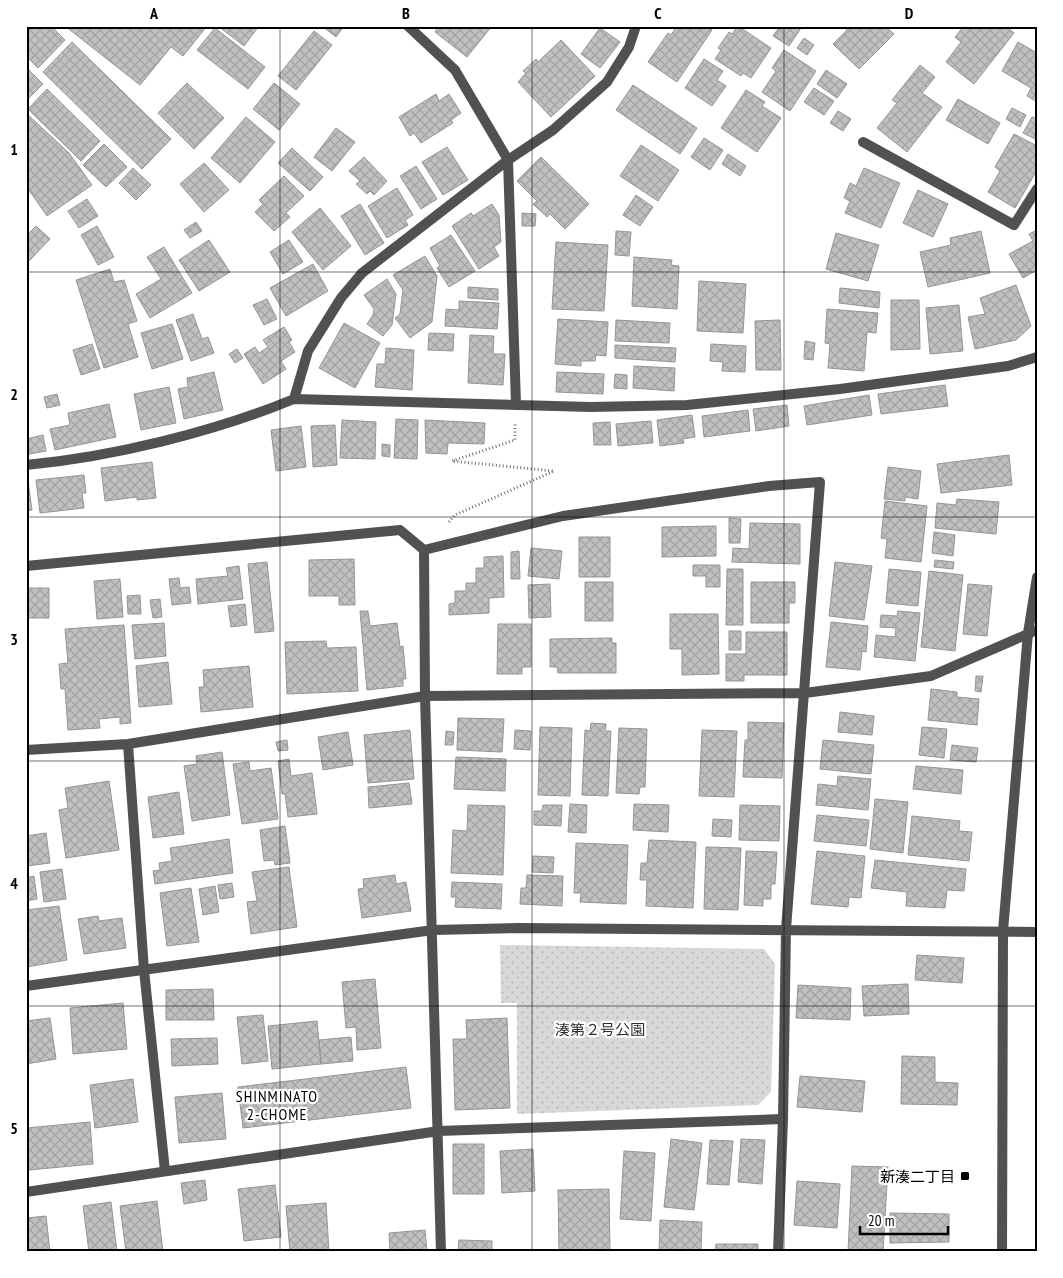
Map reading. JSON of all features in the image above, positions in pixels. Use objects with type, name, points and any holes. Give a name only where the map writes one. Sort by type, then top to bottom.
[{"type":"street","points":[[408,26],[455,70],[508,160],[516,404]]},
{"type":"street","points":[[294,399],[308,351],[341,298],[362,273],[508,160],[553,130],[607,82],[629,47],[636,26]]},
{"type":"street","points":[[863,142],[1014,225],[1037,189]]},
{"type":"street","points":[[26,465],[145,445],[253,416],[294,399],[590,407],[688,405],[840,389],[998,367],[1037,357]]},
{"type":"street","points":[[424,550],[563,516],[769,486],[820,482],[806,693],[786,929],[784,1118],[778,1252]]},
{"type":"street","points":[[26,566],[400,530],[424,550],[425,696],[441,1252]]},
{"type":"street","points":[[1002,1252],[1003,931],[1037,577]]},
{"type":"street","points":[[26,750],[128,744],[425,696],[806,693],[931,676],[1032,632]]},
{"type":"street","points":[[128,744],[144,970],[165,1171]]},
{"type":"street","points":[[26,986],[433,930],[786,929],[1037,932]]},
{"type":"street","points":[[26,1192],[439,1131],[784,1118]]},
{"type":"path","points":[[424,550],[455,515],[554,472],[452,461],[515,440],[516,404]]},
{"type":"green space","name":"湊第２号公園","points":[[500,945],[764,949],[775,964],[771,1092],[758,1105],[517,1114],[517,1003],[501,1003]]},
{"type":"building","points":[[33,26],[51,26],[65,40],[38,68],[26,56],[26,33]]},
{"type":"building","points":[[65,26],[207,26],[183,56],[171,47],[140,85]]},
{"type":"building","points":[[218,26],[259,26],[244,46]]},
{"type":"building","points":[[322,26],[344,26],[336,37]]},
{"type":"building","points":[[439,26],[492,26],[467,57],[435,32]]},
{"type":"building","points":[[677,26],[707,26],[712,30],[677,82],[648,62],[668,33],[671,35]]},
{"type":"building","points":[[738,26],[771,48],[751,78],[743,73],[741,76],[715,59],[721,50],[718,48],[729,32],[732,34]]},
{"type":"building","points":[[780,26],[799,26],[801,28],[789,46],[773,36]]},
{"type":"building","points":[[844,26],[885,26],[894,34],[859,69],[833,44],[847,30]]},
{"type":"building","points":[[964,26],[1006,26],[1014,33],[974,84],[946,62],[961,42],[955,37]]},
{"type":"building","points":[[215,28],[265,67],[248,89],[197,50]]},
{"type":"building","points":[[600,28],[620,42],[600,68],[581,54]]},
{"type":"building","points":[[314,31],[332,45],[296,90],[278,76]]},
{"type":"building","points":[[804,38],[814,45],[807,55],[797,48]]},
{"type":"building","points":[[561,40],[595,76],[551,117],[518,82],[526,73],[523,71],[536,59],[538,62]]},
{"type":"building","points":[[72,42],[171,139],[142,169],[43,72]]},
{"type":"building","points":[[1018,42],[1037,53],[1037,102],[1027,96],[1031,88],[1002,71]]},
{"type":"building","points":[[784,50],[816,71],[790,111],[762,92],[776,71],[772,68]]},
{"type":"building","points":[[704,59],[723,71],[717,80],[726,86],[712,106],[685,88]]},
{"type":"building","points":[[920,65],[935,77],[922,93],[942,107],[907,152],[877,128],[897,103],[892,100]]},
{"type":"building","points":[[26,67],[43,84],[26,101]]},
{"type":"building","points":[[826,70],[847,84],[837,98],[817,84]]},
{"type":"building","points":[[187,83],[224,118],[194,149],[158,113]]},
{"type":"building","points":[[274,83],[300,104],[279,130],[253,109]]},
{"type":"building","points":[[633,85],[697,128],[680,154],[616,110]]},
{"type":"building","points":[[814,88],[834,101],[824,115],[804,102]]},
{"type":"building","points":[[47,89],[100,141],[81,161],[28,109]]},
{"type":"building","points":[[746,90],[765,102],[762,106],[781,118],[757,152],[721,128]]},
{"type":"building","points":[[436,94],[439,101],[449,94],[461,113],[451,120],[453,123],[421,143],[414,133],[410,136],[399,117]]},
{"type":"building","points":[[958,99],[1000,123],[988,144],[946,120]]},
{"type":"building","points":[[1012,108],[1026,115],[1020,127],[1006,119]]},
{"type":"building","points":[[838,111],[851,119],[843,131],[830,123]]},
{"type":"building","points":[[26,113],[69,153],[92,185],[47,216],[26,186]]},
{"type":"building","points":[[246,117],[275,142],[240,183],[211,158]]},
{"type":"building","points":[[1032,117],[1037,119],[1037,140],[1023,133]]},
{"type":"building","points":[[336,128],[355,142],[332,171],[314,157]]},
{"type":"building","points":[[1014,134],[1037,146],[1037,170],[1015,208],[988,192],[1000,171],[995,167]]},
{"type":"building","points":[[704,138],[723,150],[710,170],[691,157]]},
{"type":"building","points":[[104,144],[127,167],[106,187],[83,165]]},
{"type":"building","points":[[641,145],[679,170],[658,201],[620,176]]},
{"type":"building","points":[[447,147],[468,180],[443,195],[422,162]]},
{"type":"building","points":[[292,148],[323,177],[310,191],[278,163]]},
{"type":"building","points":[[728,154],[746,166],[740,176],[722,164]]},
{"type":"building","points":[[364,157],[387,181],[374,195],[370,191],[367,194],[356,184],[360,181],[349,171]]},
{"type":"building","points":[[541,157],[589,204],[565,229],[550,214],[547,217],[533,204],[537,201],[517,181]]},
{"type":"building","points":[[204,163],[229,190],[204,212],[180,184]]},
{"type":"building","points":[[416,166],[437,199],[421,209],[400,176]]},
{"type":"building","points":[[133,168],[151,185],[136,200],[119,183]]},
{"type":"building","points":[[864,168],[900,183],[881,228],[845,213],[850,201],[844,198],[850,183],[856,186]]},
{"type":"building","points":[[284,176],[304,196],[286,213],[290,217],[274,231],[255,212],[263,204],[259,200]]},
{"type":"building","points":[[397,188],[413,215],[405,220],[408,225],[387,238],[368,206]]},
{"type":"building","points":[[918,190],[948,204],[933,237],[903,223]]},
{"type":"building","points":[[636,195],[653,207],[640,226],[623,215]]},
{"type":"building","points":[[87,199],[98,216],[79,228],[68,211]]},
{"type":"building","points":[[360,204],[384,243],[365,255],[341,216]]},
{"type":"building","points":[[492,204],[499,215],[501,242],[494,247],[499,256],[479,269],[452,226],[471,213],[473,216]]},
{"type":"building","points":[[320,208],[351,246],[323,270],[292,232]]},
{"type":"building","points":[[522,213],[536,214],[535,226],[522,226]]},
{"type":"building","points":[[196,222],[202,231],[190,238],[184,230]]},
{"type":"building","points":[[36,226],[50,239],[26,264],[26,236]]},
{"type":"building","points":[[97,226],[114,257],[98,265],[81,235]]},
{"type":"building","points":[[1037,230],[1037,270],[1023,278],[1009,254],[1033,241],[1029,234]]},
{"type":"building","points":[[616,231],[631,232],[629,256],[615,255]]},
{"type":"building","points":[[981,231],[990,273],[928,287],[920,252],[951,245],[950,238]]},
{"type":"building","points":[[836,233],[879,245],[868,281],[826,269]]},
{"type":"building","points":[[451,235],[475,271],[449,287],[437,268],[440,266],[430,248]]},
{"type":"building","points":[[209,240],[230,272],[199,291],[179,260]]},
{"type":"building","points":[[289,240],[303,262],[283,274],[270,252]]},
{"type":"building","points":[[556,242],[608,245],[604,311],[552,309]]},
{"type":"building","points":[[164,247],[192,293],[150,318],[136,294],[161,279],[147,257]]},
{"type":"building","points":[[425,256],[437,276],[432,322],[410,338],[395,318],[400,314],[403,290],[393,275]]},
{"type":"building","points":[[634,257],[672,260],[671,265],[679,266],[677,309],[632,306]]},
{"type":"building","points":[[313,264],[328,291],[286,316],[270,288]]},
{"type":"building","points":[[110,269],[114,282],[124,280],[137,321],[128,324],[138,357],[104,368],[76,280]]},
{"type":"building","points":[[387,279],[396,294],[392,325],[383,336],[367,324],[373,315],[374,309],[364,295]]},
{"type":"building","points":[[699,281],[746,284],[743,333],[697,331]]},
{"type":"building","points":[[1016,285],[1031,326],[1016,340],[975,349],[968,317],[985,314],[980,298]]},
{"type":"building","points":[[468,287],[498,289],[498,300],[468,298]]},
{"type":"building","points":[[840,288],[880,292],[879,308],[839,303]]},
{"type":"building","points":[[267,299],[277,319],[264,325],[253,305]]},
{"type":"building","points":[[891,300],[919,300],[920,349],[891,350]]},
{"type":"building","points":[[459,301],[499,303],[497,329],[445,326],[446,309],[459,310]]},
{"type":"building","points":[[959,305],[963,351],[930,354],[926,308]]},
{"type":"building","points":[[827,309],[878,313],[876,333],[867,332],[864,371],[828,368],[830,344],[825,343]]},
{"type":"building","points":[[193,314],[202,339],[208,337],[214,353],[191,361],[176,320]]},
{"type":"building","points":[[558,319],[608,322],[606,356],[596,355],[595,361],[581,361],[581,366],[555,364]]},
{"type":"building","points":[[616,320],[670,323],[669,343],[615,341]]},
{"type":"building","points":[[780,320],[781,370],[756,370],[755,321]]},
{"type":"building","points":[[344,323],[380,343],[355,388],[319,368]]},
{"type":"building","points":[[172,324],[183,359],[152,369],[141,333]]},
{"type":"building","points":[[284,327],[292,340],[289,342],[295,352],[281,361],[286,369],[263,384],[244,354],[255,347],[259,353],[268,347],[263,340]]},
{"type":"building","points":[[429,333],[454,334],[453,351],[428,350]]},
{"type":"building","points":[[470,335],[494,336],[493,354],[505,354],[503,385],[468,383]]},
{"type":"building","points":[[805,341],[815,343],[813,360],[804,359]]},
{"type":"building","points":[[92,344],[100,369],[81,375],[73,350]]},
{"type":"building","points":[[711,344],[746,346],[745,372],[722,371],[723,362],[710,361]]},
{"type":"building","points":[[615,345],[676,348],[675,362],[615,358]]},
{"type":"building","points":[[386,348],[414,350],[412,390],[375,387],[377,364],[385,364]]},
{"type":"building","points":[[237,349],[243,358],[235,363],[229,354]]},
{"type":"building","points":[[634,366],[675,368],[674,391],[633,388]]},
{"type":"building","points":[[214,372],[223,410],[184,419],[178,389],[188,387],[187,378]]},
{"type":"building","points":[[557,372],[604,374],[603,394],[556,392]]},
{"type":"building","points":[[615,374],[627,375],[627,389],[614,388]]},
{"type":"building","points":[[945,385],[948,406],[881,414],[878,394]]},
{"type":"building","points":[[169,387],[176,423],[141,430],[134,394]]},
{"type":"building","points":[[57,394],[60,405],[47,408],[44,397]]},
{"type":"building","points":[[869,395],[872,415],[807,425],[804,406]]},
{"type":"building","points":[[109,404],[116,437],[55,450],[50,429],[70,425],[68,413]]},
{"type":"building","points":[[787,405],[789,426],[756,431],[753,409]]},
{"type":"building","points":[[748,410],[750,431],[704,437],[702,416]]},
{"type":"building","points":[[692,415],[695,437],[683,439],[684,443],[660,446],[657,420]]},
{"type":"building","points":[[396,419],[418,420],[417,459],[394,458]]},
{"type":"building","points":[[342,420],[376,422],[375,459],[340,458]]},
{"type":"building","points":[[425,420],[485,423],[484,444],[448,443],[447,454],[426,453]]},
{"type":"building","points":[[651,421],[653,443],[618,446],[616,424]]},
{"type":"building","points":[[610,422],[611,445],[594,445],[593,423]]},
{"type":"building","points":[[335,425],[337,465],[313,467],[311,426]]},
{"type":"building","points":[[301,426],[306,467],[276,471],[271,430]]},
{"type":"building","points":[[43,435],[46,451],[29,454],[26,439]]},
{"type":"building","points":[[382,444],[390,445],[390,457],[382,456]]},
{"type":"building","points":[[1009,455],[1012,485],[941,493],[937,464]]},
{"type":"building","points":[[152,462],[156,498],[137,500],[137,497],[105,501],[101,468]]},
{"type":"building","points":[[888,467],[921,471],[918,499],[905,497],[905,501],[884,499]]},
{"type":"building","points":[[84,475],[86,493],[82,493],[84,508],[40,513],[36,480]]},
{"type":"building","points":[[26,481],[28,481],[32,510],[26,511]]},
{"type":"building","points":[[957,499],[999,502],[996,534],[935,528],[937,503],[956,505]]},
{"type":"building","points":[[885,501],[927,506],[921,562],[885,558],[887,539],[881,538]]},
{"type":"building","points":[[729,518],[741,519],[740,543],[729,543]]},
{"type":"building","points":[[750,523],[800,524],[800,564],[732,562],[733,548],[749,549]]},
{"type":"building","points":[[716,526],[716,556],[662,557],[662,527]]},
{"type":"building","points":[[934,532],[955,535],[953,556],[932,553]]},
{"type":"building","points":[[579,537],[610,537],[610,577],[579,577]]},
{"type":"building","points":[[531,548],[562,551],[559,579],[528,576]]},
{"type":"building","points":[[519,551],[520,579],[511,579],[511,552]]},
{"type":"building","points":[[503,556],[504,597],[489,598],[489,613],[449,615],[449,604],[455,603],[455,591],[466,591],[466,583],[476,583],[476,568],[484,568],[484,557]]},
{"type":"building","points":[[354,559],[355,605],[339,605],[339,596],[309,596],[309,560]]},
{"type":"building","points":[[935,560],[954,562],[953,569],[934,567]]},
{"type":"building","points":[[267,562],[274,631],[255,633],[248,564]]},
{"type":"building","points":[[835,562],[872,566],[864,620],[829,616]]},
{"type":"building","points":[[693,565],[720,565],[720,587],[706,587],[706,576],[693,576]]},
{"type":"building","points":[[239,566],[243,599],[198,604],[196,579],[228,576],[226,568]]},
{"type":"building","points":[[727,569],[743,569],[743,625],[726,625]]},
{"type":"building","points":[[889,569],[921,572],[918,606],[886,603]]},
{"type":"building","points":[[929,571],[963,575],[955,651],[921,647]]},
{"type":"building","points":[[179,578],[180,588],[189,587],[191,603],[172,605],[169,579]]},
{"type":"building","points":[[120,579],[123,617],[97,619],[94,581]]},
{"type":"building","points":[[585,582],[613,582],[613,621],[585,621]]},
{"type":"building","points":[[751,582],[795,582],[795,603],[789,603],[789,623],[751,623]]},
{"type":"building","points":[[550,584],[551,617],[529,618],[528,585]]},
{"type":"building","points":[[968,584],[992,586],[987,636],[963,634]]},
{"type":"building","points":[[26,588],[49,588],[49,618],[26,618]]},
{"type":"building","points":[[140,595],[141,614],[128,614],[127,596]]},
{"type":"building","points":[[160,599],[162,617],[153,618],[150,600]]},
{"type":"building","points":[[245,604],[247,625],[231,627],[228,606]]},
{"type":"building","points":[[360,611],[368,611],[370,626],[397,623],[400,647],[403,646],[406,679],[403,679],[403,686],[367,690]]},
{"type":"building","points":[[898,611],[920,613],[915,661],[874,657],[876,635],[895,637],[896,628],[880,627],[881,615],[897,616]]},
{"type":"building","points":[[670,614],[718,614],[719,674],[682,675],[682,649],[670,649]]},
{"type":"building","points":[[831,622],[868,626],[866,652],[862,651],[860,670],[826,667]]},
{"type":"building","points":[[164,623],[166,656],[135,659],[132,625]]},
{"type":"building","points":[[498,624],[531,624],[531,667],[522,667],[522,674],[497,674]]},
{"type":"building","points":[[124,625],[131,723],[120,724],[120,717],[99,719],[100,728],[68,730],[65,689],[61,689],[59,664],[68,663],[65,629]]},
{"type":"building","points":[[729,631],[741,631],[741,650],[729,650]]},
{"type":"building","points":[[746,632],[787,632],[787,675],[744,675],[744,681],[726,681],[726,654],[746,654]]},
{"type":"building","points":[[612,638],[612,643],[616,643],[616,673],[558,673],[557,667],[550,667],[550,639]]},
{"type":"building","points":[[326,641],[327,648],[356,647],[358,691],[287,694],[285,642]]},
{"type":"building","points":[[168,662],[172,704],[139,707],[136,666]]},
{"type":"building","points":[[249,666],[253,707],[201,712],[199,687],[204,687],[203,670]]},
{"type":"building","points":[[976,676],[983,676],[981,692],[975,691]]},
{"type":"building","points":[[931,689],[957,692],[957,697],[979,699],[977,725],[928,720]]},
{"type":"building","points":[[840,712],[874,716],[872,735],[838,732]]},
{"type":"building","points":[[458,718],[504,719],[502,752],[457,750]]},
{"type":"building","points":[[748,722],[784,723],[782,778],[743,777],[745,740],[748,740]]},
{"type":"building","points":[[591,723],[606,724],[605,731],[611,731],[608,796],[582,795],[585,730],[590,731]]},
{"type":"building","points":[[540,727],[572,728],[570,796],[538,795]]},
{"type":"building","points":[[922,727],[947,729],[944,758],[919,755]]},
{"type":"building","points":[[619,728],[647,729],[645,787],[640,787],[639,794],[616,793]]},
{"type":"building","points":[[410,730],[414,779],[368,783],[364,735]]},
{"type":"building","points":[[515,730],[531,731],[530,750],[514,749]]},
{"type":"building","points":[[702,730],[737,731],[734,797],[699,796]]},
{"type":"building","points":[[446,731],[454,732],[453,745],[445,745]]},
{"type":"building","points":[[348,732],[353,765],[323,770],[318,737]]},
{"type":"building","points":[[287,740],[288,750],[278,751],[276,742]]},
{"type":"building","points":[[823,740],[874,745],[871,774],[820,769]]},
{"type":"building","points":[[952,745],[978,748],[976,762],[950,760]]},
{"type":"building","points":[[222,752],[230,815],[192,821],[184,766],[197,764],[196,756]]},
{"type":"building","points":[[456,757],[506,759],[505,791],[454,789]]},
{"type":"building","points":[[289,759],[291,776],[312,773],[317,814],[288,817],[285,794],[282,794],[278,761]]},
{"type":"building","points":[[249,762],[250,771],[271,768],[278,819],[242,824],[233,764]]},
{"type":"building","points":[[916,766],[963,770],[961,794],[913,789]]},
{"type":"building","points":[[838,776],[871,779],[868,810],[816,805],[818,784],[837,786]]},
{"type":"building","points":[[109,781],[119,850],[66,858],[59,810],[68,808],[65,788]]},
{"type":"building","points":[[409,783],[412,804],[369,808],[368,787]]},
{"type":"building","points":[[179,792],[184,834],[153,838],[148,797]]},
{"type":"building","points":[[875,799],[908,802],[903,853],[870,849]]},
{"type":"building","points":[[570,804],[587,805],[586,833],[568,832]]},
{"type":"building","points":[[634,804],[669,805],[668,832],[633,830]]},
{"type":"building","points":[[468,805],[505,806],[503,875],[451,873],[453,830],[467,831]]},
{"type":"building","points":[[543,805],[562,805],[561,826],[534,825],[534,811],[542,811]]},
{"type":"building","points":[[740,805],[780,806],[779,841],[739,840]]},
{"type":"building","points":[[817,815],[869,820],[866,846],[814,841]]},
{"type":"building","points":[[912,816],[960,821],[959,831],[972,832],[969,861],[908,855]]},
{"type":"building","points":[[713,819],[732,820],[731,837],[712,836]]},
{"type":"building","points":[[285,826],[290,863],[275,865],[274,860],[264,861],[260,830]]},
{"type":"building","points":[[46,833],[50,863],[27,866],[26,836]]},
{"type":"building","points":[[229,839],[233,873],[155,884],[153,871],[160,870],[159,863],[172,861],[170,848]]},
{"type":"building","points":[[649,840],[696,842],[693,908],[646,906],[647,880],[640,880],[641,863],[647,863]]},
{"type":"building","points":[[576,843],[628,845],[626,904],[580,902],[581,893],[574,893]]},
{"type":"building","points":[[706,847],[741,848],[738,910],[704,909]]},
{"type":"building","points":[[746,851],[777,852],[775,884],[771,884],[771,899],[763,899],[763,906],[744,905]]},
{"type":"building","points":[[817,851],[865,856],[861,898],[849,897],[848,907],[811,904]]},
{"type":"building","points":[[533,856],[554,857],[553,873],[532,872]]},
{"type":"building","points":[[875,860],[966,869],[964,891],[947,890],[945,908],[906,906],[907,892],[871,888]]},
{"type":"building","points":[[289,867],[297,927],[251,934],[247,902],[257,901],[252,872]]},
{"type":"building","points":[[62,869],[66,899],[44,902],[40,872]]},
{"type":"building","points":[[395,875],[396,884],[406,882],[411,911],[362,918],[358,889],[364,888],[363,879]]},
{"type":"building","points":[[527,875],[563,876],[562,906],[520,904],[521,888],[526,888]]},
{"type":"building","points":[[34,876],[37,899],[26,901],[26,878]]},
{"type":"building","points":[[452,882],[502,884],[501,909],[455,907],[456,897],[451,897]]},
{"type":"building","points":[[232,883],[234,897],[220,899],[218,885]]},
{"type":"building","points":[[215,886],[219,912],[203,915],[199,889]]},
{"type":"building","points":[[191,888],[199,942],[167,946],[160,893]]},
{"type":"building","points":[[59,906],[67,960],[26,967],[26,910]]},
{"type":"building","points":[[98,916],[99,921],[122,918],[126,948],[84,954],[78,919]]},
{"type":"building","points":[[917,955],[964,958],[962,983],[915,980]]},
{"type":"building","points":[[375,979],[381,1048],[357,1050],[356,1027],[346,1028],[342,982]]},
{"type":"building","points":[[908,984],[909,1014],[864,1016],[862,986]]},
{"type":"building","points":[[798,985],[851,988],[850,1020],[796,1018]]},
{"type":"building","points":[[213,989],[214,1020],[166,1020],[166,990]]},
{"type":"building","points":[[123,1003],[127,1049],[73,1054],[70,1008]]},
{"type":"building","points":[[263,1015],[268,1061],[242,1064],[237,1017]]},
{"type":"building","points":[[50,1018],[56,1059],[26,1064],[26,1021]]},
{"type":"building","points":[[507,1018],[510,1108],[455,1110],[453,1039],[467,1039],[466,1020]]},
{"type":"building","points":[[317,1021],[321,1064],[272,1069],[268,1026]]},
{"type":"building","points":[[351,1037],[353,1061],[321,1064],[319,1040]]},
{"type":"building","points":[[217,1038],[218,1064],[172,1066],[171,1039]]},
{"type":"building","points":[[902,1056],[935,1057],[935,1082],[958,1083],[957,1105],[901,1104]]},
{"type":"building","points":[[406,1067],[411,1108],[243,1128],[238,1087]]},
{"type":"building","points":[[800,1076],[865,1081],[862,1112],[797,1107]]},
{"type":"building","points":[[133,1079],[138,1122],[95,1128],[90,1085]]},
{"type":"building","points":[[222,1093],[226,1139],[179,1143],[175,1097]]},
{"type":"building","points":[[90,1122],[93,1164],[29,1170],[26,1128]]},
{"type":"building","points":[[671,1139],[702,1143],[694,1210],[664,1207]]},
{"type":"building","points":[[741,1139],[765,1140],[762,1184],[738,1182]]},
{"type":"building","points":[[710,1140],[733,1141],[729,1185],[707,1184]]},
{"type":"building","points":[[453,1144],[484,1144],[484,1194],[453,1194]]},
{"type":"building","points":[[533,1149],[535,1191],[502,1193],[500,1151]]},
{"type":"building","points":[[624,1151],[655,1153],[651,1221],[620,1219]]},
{"type":"building","points":[[852,1166],[888,1167],[883,1252],[848,1252]]},
{"type":"building","points":[[205,1180],[207,1200],[184,1204],[181,1183]]},
{"type":"building","points":[[797,1181],[840,1184],[837,1228],[794,1225]]},
{"type":"building","points":[[275,1185],[281,1237],[244,1241],[238,1189]]},
{"type":"building","points":[[609,1189],[610,1252],[559,1252],[558,1190]]},
{"type":"building","points":[[157,1201],[163,1252],[126,1252],[120,1206]]},
{"type":"building","points":[[111,1202],[117,1252],[89,1252],[83,1206]]},
{"type":"building","points":[[326,1203],[329,1252],[290,1252],[286,1206]]},
{"type":"building","points":[[890,1213],[949,1214],[949,1242],[890,1243]]},
{"type":"building","points":[[46,1216],[50,1252],[26,1252],[26,1218]]},
{"type":"building","points":[[660,1220],[702,1222],[701,1252],[659,1252]]},
{"type":"building","points":[[425,1230],[427,1252],[390,1252],[389,1233]]},
{"type":"building","points":[[459,1240],[492,1241],[492,1252],[458,1252]]},
{"type":"building","points":[[716,1244],[758,1244],[758,1252],[715,1252]]},
{"type":"place","name":"新湊二丁目","points":[[965,1176]]},
{"type":"district","name":"SHINMINATO 2-CHOME","points":[[277,1105]]}]
